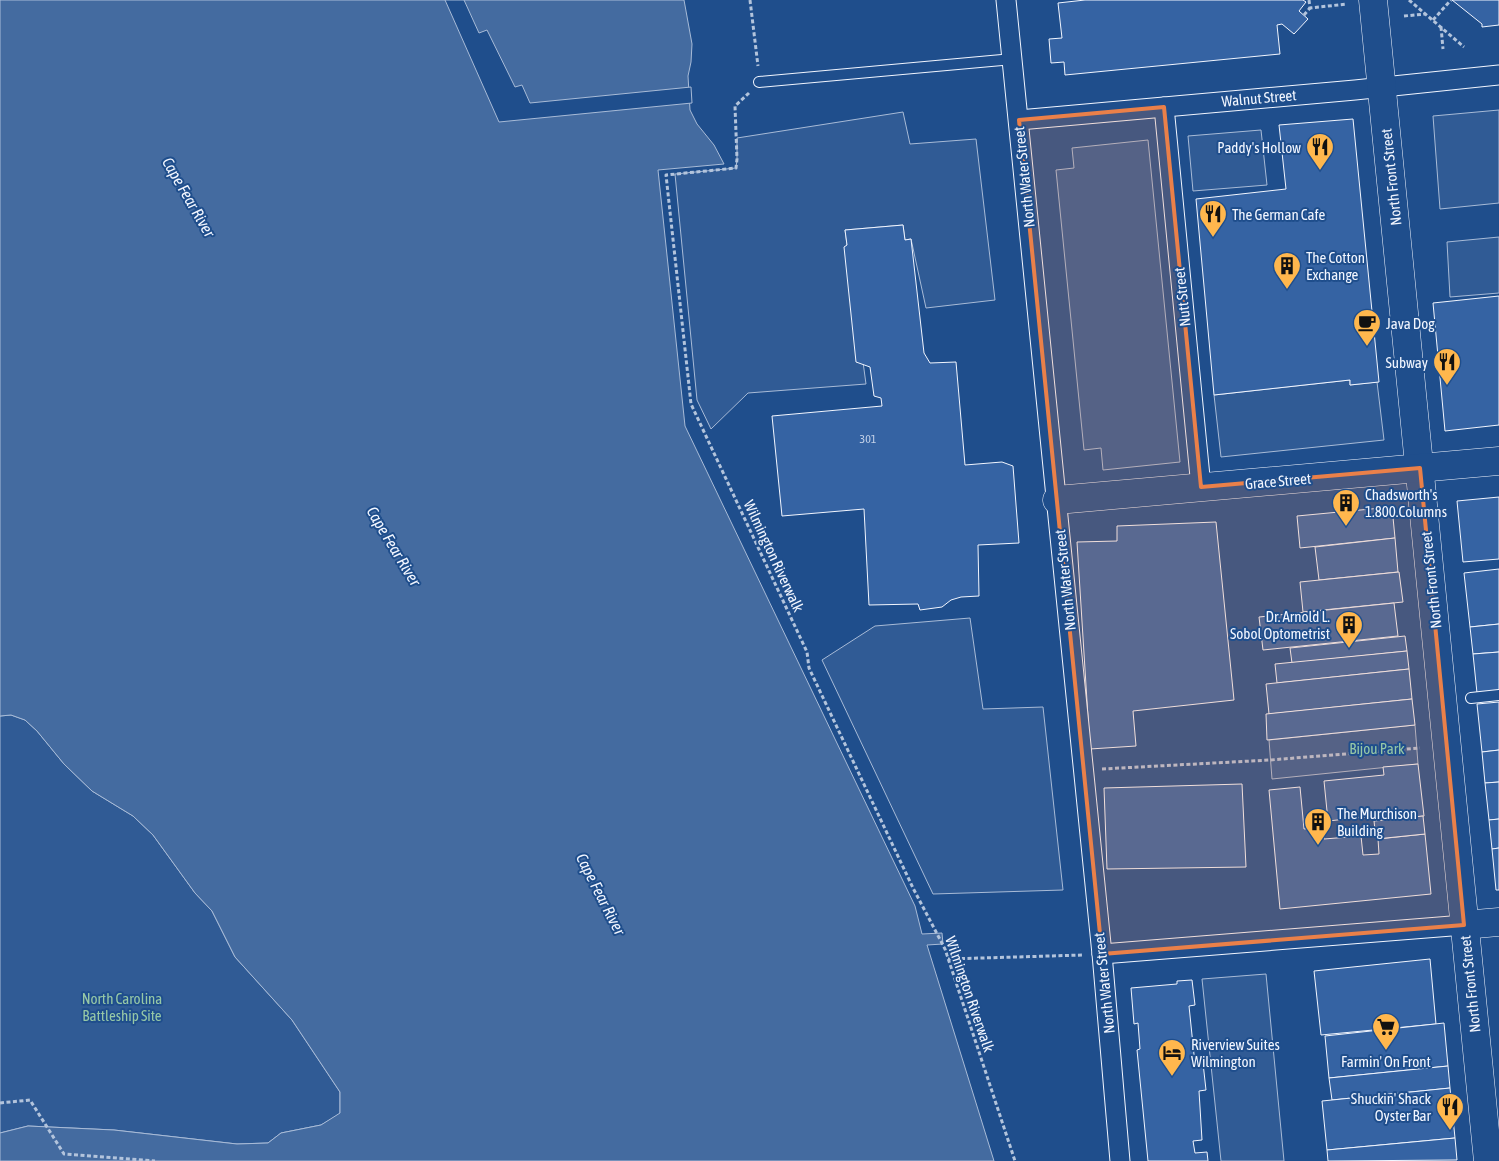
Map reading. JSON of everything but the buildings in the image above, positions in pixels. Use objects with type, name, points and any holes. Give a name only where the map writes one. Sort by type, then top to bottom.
[{"type":"main road","name":"North Front Street","points":[[1360,2],[1382,87],[1488,1161]]},
{"type":"main road","name":"Grace Street","points":[[1057,500],[1499,460]]},
{"type":"main road","points":[[1464,925],[1499,922]]},
{"type":"street","name":"North Water Street","points":[[1006,0],[1084,770],[1120,1161]]},
{"type":"street","name":"Walnut Street","points":[[1019,120],[1499,75]]},
{"type":"street","name":"Nutt Street","points":[[1164,107],[1201,487]]},
{"type":"street","points":[[1102,954],[1464,925]]},
{"type":"lane","points":[[760,82],[1013,59]]},
{"type":"lane","points":[[1471,698],[1499,695]]},
{"type":"path","points":[[750,0],[760,82]]},
{"type":"path","points":[[1304,16],[1310,8],[1310,0]]},
{"type":"path","points":[[1409,0],[1464,47]]},
{"type":"path","points":[[1433,20],[1450,0]]},
{"type":"path","points":[[1310,8],[1360,2]]},
{"type":"path","points":[[1404,16],[1426,14]]},
{"type":"path","points":[[1441,27],[1443,49]]},
{"type":"path","name":"Wilmington Riverwalk","points":[[760,82],[735,106],[738,159],[736,168],[666,175],[691,404],[807,652],[809,668],[913,888],[946,949],[1014,1161]]},
{"type":"path","points":[[1084,770],[1270,760],[1420,748]]},
{"type":"path","points":[[948,959],[1102,954]]},
{"type":"path","points":[[0,1102],[30,1100],[64,1154],[155,1161]]},
{"type":"highlighted area","points":[[1164,107],[1201,487],[1420,468],[1464,925],[1102,954],[1019,120]]},
{"type":"shaded area","points":[[1499,110],[1499,203],[1440,209],[1433,116]]},
{"type":"shaded area","points":[[903,112],[910,144],[976,139],[995,300],[926,308],[911,239],[905,240],[903,225],[845,230],[866,384],[748,393],[711,429],[697,400],[675,174],[736,168],[737,138]]},
{"type":"shaded area","points":[[1261,130],[1267,185],[1193,191],[1188,136]]},
{"type":"shaded area","points":[[1148,140],[1180,462],[1103,470],[1101,448],[1084,450],[1056,170],[1074,168],[1072,148]]},
{"type":"shaded area","points":[[1499,237],[1499,293],[1450,297],[1447,242]]},
{"type":"shaded area","points":[[1350,380],[1350,385],[1377,382],[1384,440],[1221,457],[1214,395]]},
{"type":"shaded area","points":[[970,618],[983,709],[1043,707],[1063,890],[933,894],[822,660],[875,626]]},
{"type":"shaded area","name":"North Carolina Battleship Site","points":[[11,715],[25,720],[37,731],[64,764],[92,791],[133,816],[153,835],[195,893],[212,911],[235,957],[292,1020],[340,1092],[340,1114],[321,1125],[281,1133],[268,1143],[237,1144],[114,1130],[28,1126],[0,1133],[0,716]]},
{"type":"shaded area","name":"Bijou Park","points":[[1415,725],[1418,764],[1272,779],[1269,740]]},
{"type":"shaded area","points":[[1266,974],[1284,1161],[1221,1161],[1202,979]]},
{"type":"water","name":"Cape Fear River","points":[[0,0],[684,0],[692,44],[688,76],[690,110],[697,124],[714,145],[724,164],[658,170],[685,426],[915,906],[922,934],[942,933],[943,944],[927,945],[994,1161],[0,1161],[0,1133],[28,1126],[114,1130],[237,1144],[268,1143],[281,1133],[321,1125],[340,1113],[340,1092],[292,1020],[235,957],[212,911],[195,893],[153,835],[133,816],[92,791],[64,764],[37,731],[25,720],[11,715],[0,716]]},
{"type":"pier","points":[[445,0],[464,0],[479,33],[487,30],[515,87],[522,85],[530,103],[691,87],[692,103],[499,122]]},
{"type":"place","name":"Paddy's Hollow","points":[[1320,171]]},
{"type":"place","name":"The German Cafe","points":[[1213,238]]},
{"type":"place","name":"The Cotton Exchange","points":[[1287,290]]},
{"type":"place","name":"Java Dog","points":[[1367,347]]},
{"type":"place","name":"Subway","points":[[1447,386]]},
{"type":"place","name":"Chadsworth's 1.800.Columns","points":[[1346,527]]},
{"type":"place","name":"Dr. Arnold L. Sobol Optometrist","points":[[1349,649]]},
{"type":"place","name":"The Murchison Building","points":[[1318,846]]},
{"type":"place","name":"Farmin' On Front","points":[[1386,1051]]},
{"type":"place","name":"Riverview Suites Wilmington","points":[[1172,1077]]},
{"type":"place","name":"Shuckin' Shack Oyster Bar","points":[[1450,1131]]}]
